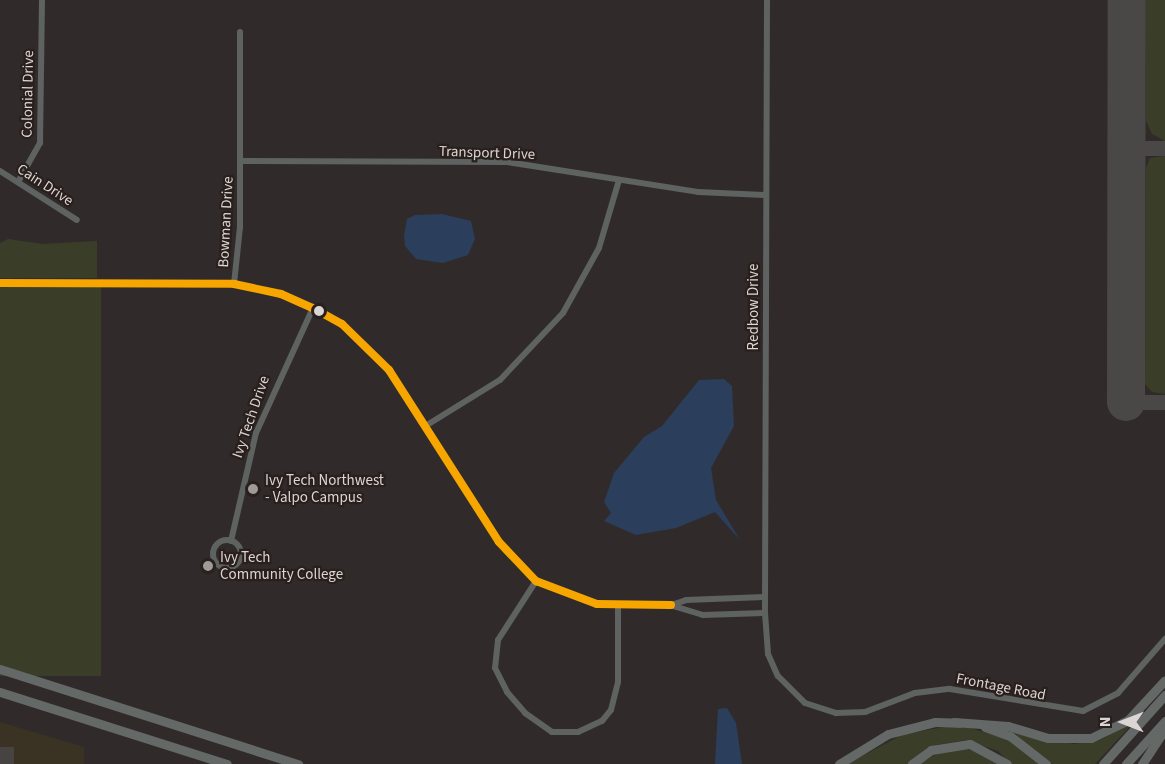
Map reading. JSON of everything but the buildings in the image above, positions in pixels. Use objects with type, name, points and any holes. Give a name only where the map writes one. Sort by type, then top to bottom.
[{"type":"highway","points":[[0,664],[45,684]]},
{"type":"highway","points":[[0,669],[298,764]]},
{"type":"highway","points":[[839,764],[888,734],[954,722],[1008,726],[1048,738],[1091,738],[1128,720],[1165,680]]},
{"type":"highway","points":[[0,692],[227,764]]},
{"type":"highway","points":[[1103,764],[1165,695]]},
{"type":"highway","points":[[1126,764],[1165,721]]},
{"type":"highway","points":[[954,722],[1010,736],[1046,764]]},
{"type":"highway","points":[[1142,764],[1165,729]]},
{"type":"highway","points":[[912,764],[931,750],[970,744],[1007,764]]},
{"type":"street","name":"Colonial Drive","points":[[18,182],[40,143],[42,0]]},
{"type":"street","name":"Redbow Drive","points":[[765,613],[767,0]]},
{"type":"street","name":"Bowman Drive","points":[[234,284],[242,161],[240,32]]},
{"type":"street","name":"Transport Drive","points":[[242,161],[507,162],[726,195],[766,195]]},
{"type":"street","name":"Cain Drive","points":[[0,171],[77,220]]},
{"type":"street","points":[[427,425],[500,380],[563,313],[599,248],[619,180]]},
{"type":"street","points":[[0,283],[234,284],[281,294],[342,324],[376,354],[427,425],[499,542],[536,581],[575,599],[618,606],[671,605],[686,600],[765,597]]},
{"type":"street","name":"Ivy Tech Drive","points":[[231,541],[256,433],[313,308]]},
{"type":"street","name":"Ivy Tech Drive","points":[[231,541],[238,546],[240,560],[230,568],[221,567],[213,557],[214,548],[231,541]]},
{"type":"street","points":[[536,581],[498,640],[495,668],[500,681],[525,713],[552,732],[578,732],[602,721],[611,710],[618,682],[618,606]]},
{"type":"street","points":[[671,605],[703,615],[765,613]]},
{"type":"street","name":"Frontage Road","points":[[765,613],[768,654],[778,676],[805,703],[836,713],[865,712],[915,693],[950,688],[1083,711],[1118,693],[1165,639]]},
{"type":"shaded area","points":[[0,722],[84,747],[84,764],[0,764]]},
{"type":"green space","points":[[1146,0],[1165,0],[1165,141],[1152,134],[1146,121]]},
{"type":"green space","points":[[1165,156],[1165,394],[1152,392],[1145,384],[1146,168],[1150,158]]},
{"type":"green space","points":[[8,239],[43,244],[97,241],[97,278],[0,278],[0,243]]},
{"type":"green space","points":[[0,287],[101,287],[101,676],[0,676]]},
{"type":"green space","points":[[1136,720],[1095,764],[1053,764],[1009,731],[1074,744],[1102,739]]},
{"type":"green space","points":[[945,727],[967,727],[1010,740],[1042,764],[1011,764],[998,751],[966,740],[935,745],[908,764],[847,764],[904,734]]},
{"type":"green space","points":[[962,748],[982,752],[1000,764],[920,764],[943,750]]},
{"type":"water","points":[[442,214],[471,221],[475,239],[468,255],[443,263],[416,259],[405,246],[404,235],[407,219],[415,215]]},
{"type":"water","points":[[724,379],[732,386],[734,426],[711,468],[716,500],[740,540],[715,512],[676,528],[636,535],[604,521],[611,513],[604,502],[614,473],[644,437],[662,426],[699,380]]},
{"type":"water","points":[[727,708],[736,723],[742,764],[715,764],[718,709]]},
{"type":"taxiway","points":[[1127,148],[1165,148]]},
{"type":"taxiway","points":[[1126,402],[1165,402]]},
{"type":"runway","points":[[1126,402],[1127,0]]},
{"type":"transit line","points":[[0,283],[234,284],[281,294],[313,308],[342,324],[389,370],[499,542],[536,581],[597,604],[671,605]]},
{"type":"place","name":"Ivy Tech Northwest - Valpo Campus","points":[[253,489]]},
{"type":"place","name":"Ivy Tech Community College","points":[[208,566]]}]
